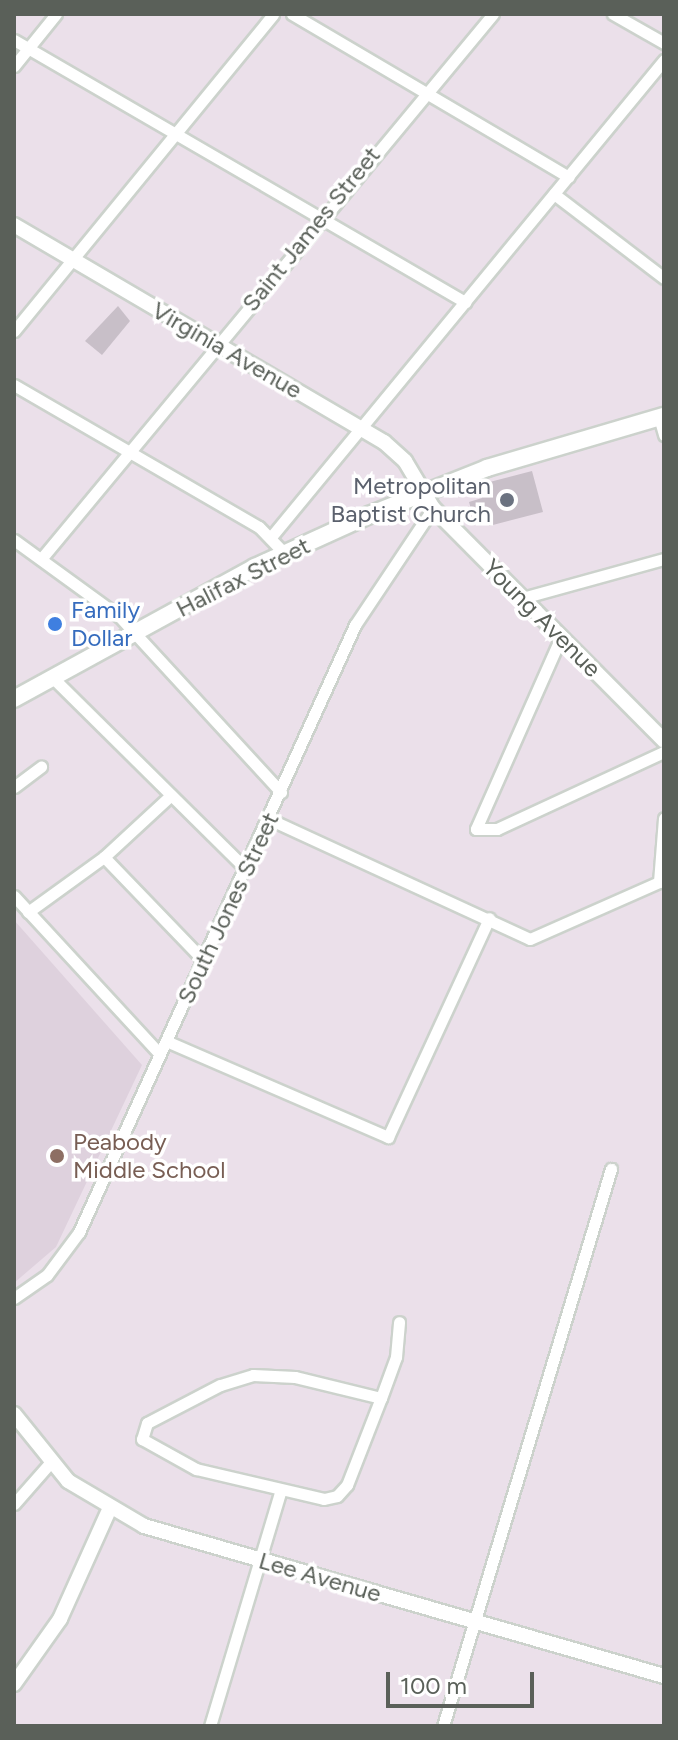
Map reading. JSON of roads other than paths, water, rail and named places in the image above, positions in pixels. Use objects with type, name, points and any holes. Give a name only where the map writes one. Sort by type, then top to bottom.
[{"type":"main road","name":"Halifax Street","points":[[14,699],[284,553],[423,492],[662,417]]},
{"type":"street","points":[[14,66],[56,14]]},
{"type":"street","points":[[14,331],[273,14]]},
{"type":"street","points":[[292,14],[569,177]]},
{"type":"street","name":"Saint James Street","points":[[41,559],[493,14]]},
{"type":"street","points":[[613,14],[664,43]]},
{"type":"street","points":[[14,40],[465,302]]},
{"type":"street","points":[[271,537],[664,60]]},
{"type":"street","points":[[554,194],[664,278]]},
{"type":"street","name":"Virginia Avenue","points":[[14,225],[361,428],[405,461],[423,492]]},
{"type":"street","points":[[14,385],[271,537],[284,553]]},
{"type":"street","points":[[662,417],[664,435]]},
{"type":"street","name":"Young Avenue","points":[[423,492],[433,508],[664,741]]},
{"type":"street","name":"South Jones Street","points":[[14,1298],[47,1275],[72,1245],[364,608],[433,508]]},
{"type":"street","points":[[14,540],[134,634],[281,792]]},
{"type":"street","points":[[522,598],[664,559]]},
{"type":"street","points":[[561,637],[474,825],[484,834],[664,752]]},
{"type":"street","points":[[53,678],[169,797],[246,869]]},
{"type":"street","points":[[14,787],[41,767]]},
{"type":"street","points":[[28,912],[104,857],[169,797]]},
{"type":"street","points":[[269,819],[536,939],[662,881],[664,818]]},
{"type":"street","points":[[104,857],[204,961]]},
{"type":"street","points":[[14,896],[160,1054]]},
{"type":"street","points":[[166,1041],[388,1137],[489,918]]},
{"type":"street","points":[[443,1726],[611,1169]]},
{"type":"street","points":[[381,1398],[295,1377],[236,1379],[147,1423],[142,1439],[153,1449],[196,1469],[324,1499],[343,1491],[381,1398],[396,1357],[399,1322]]},
{"type":"street","name":"Lee Avenue","points":[[14,1414],[50,1463],[109,1510],[259,1560],[664,1676]]},
{"type":"street","points":[[14,1504],[50,1463]]},
{"type":"street","points":[[210,1726],[281,1490]]},
{"type":"street","points":[[14,1684],[60,1619],[109,1510]]},
{"type":"place","name":"Metropolitan Baptist Church","points":[[507,500]]},
{"type":"place","name":"Family Dollar","points":[[55,624]]},
{"type":"place","name":"Peabody Middle School","points":[[57,1156]]}]
